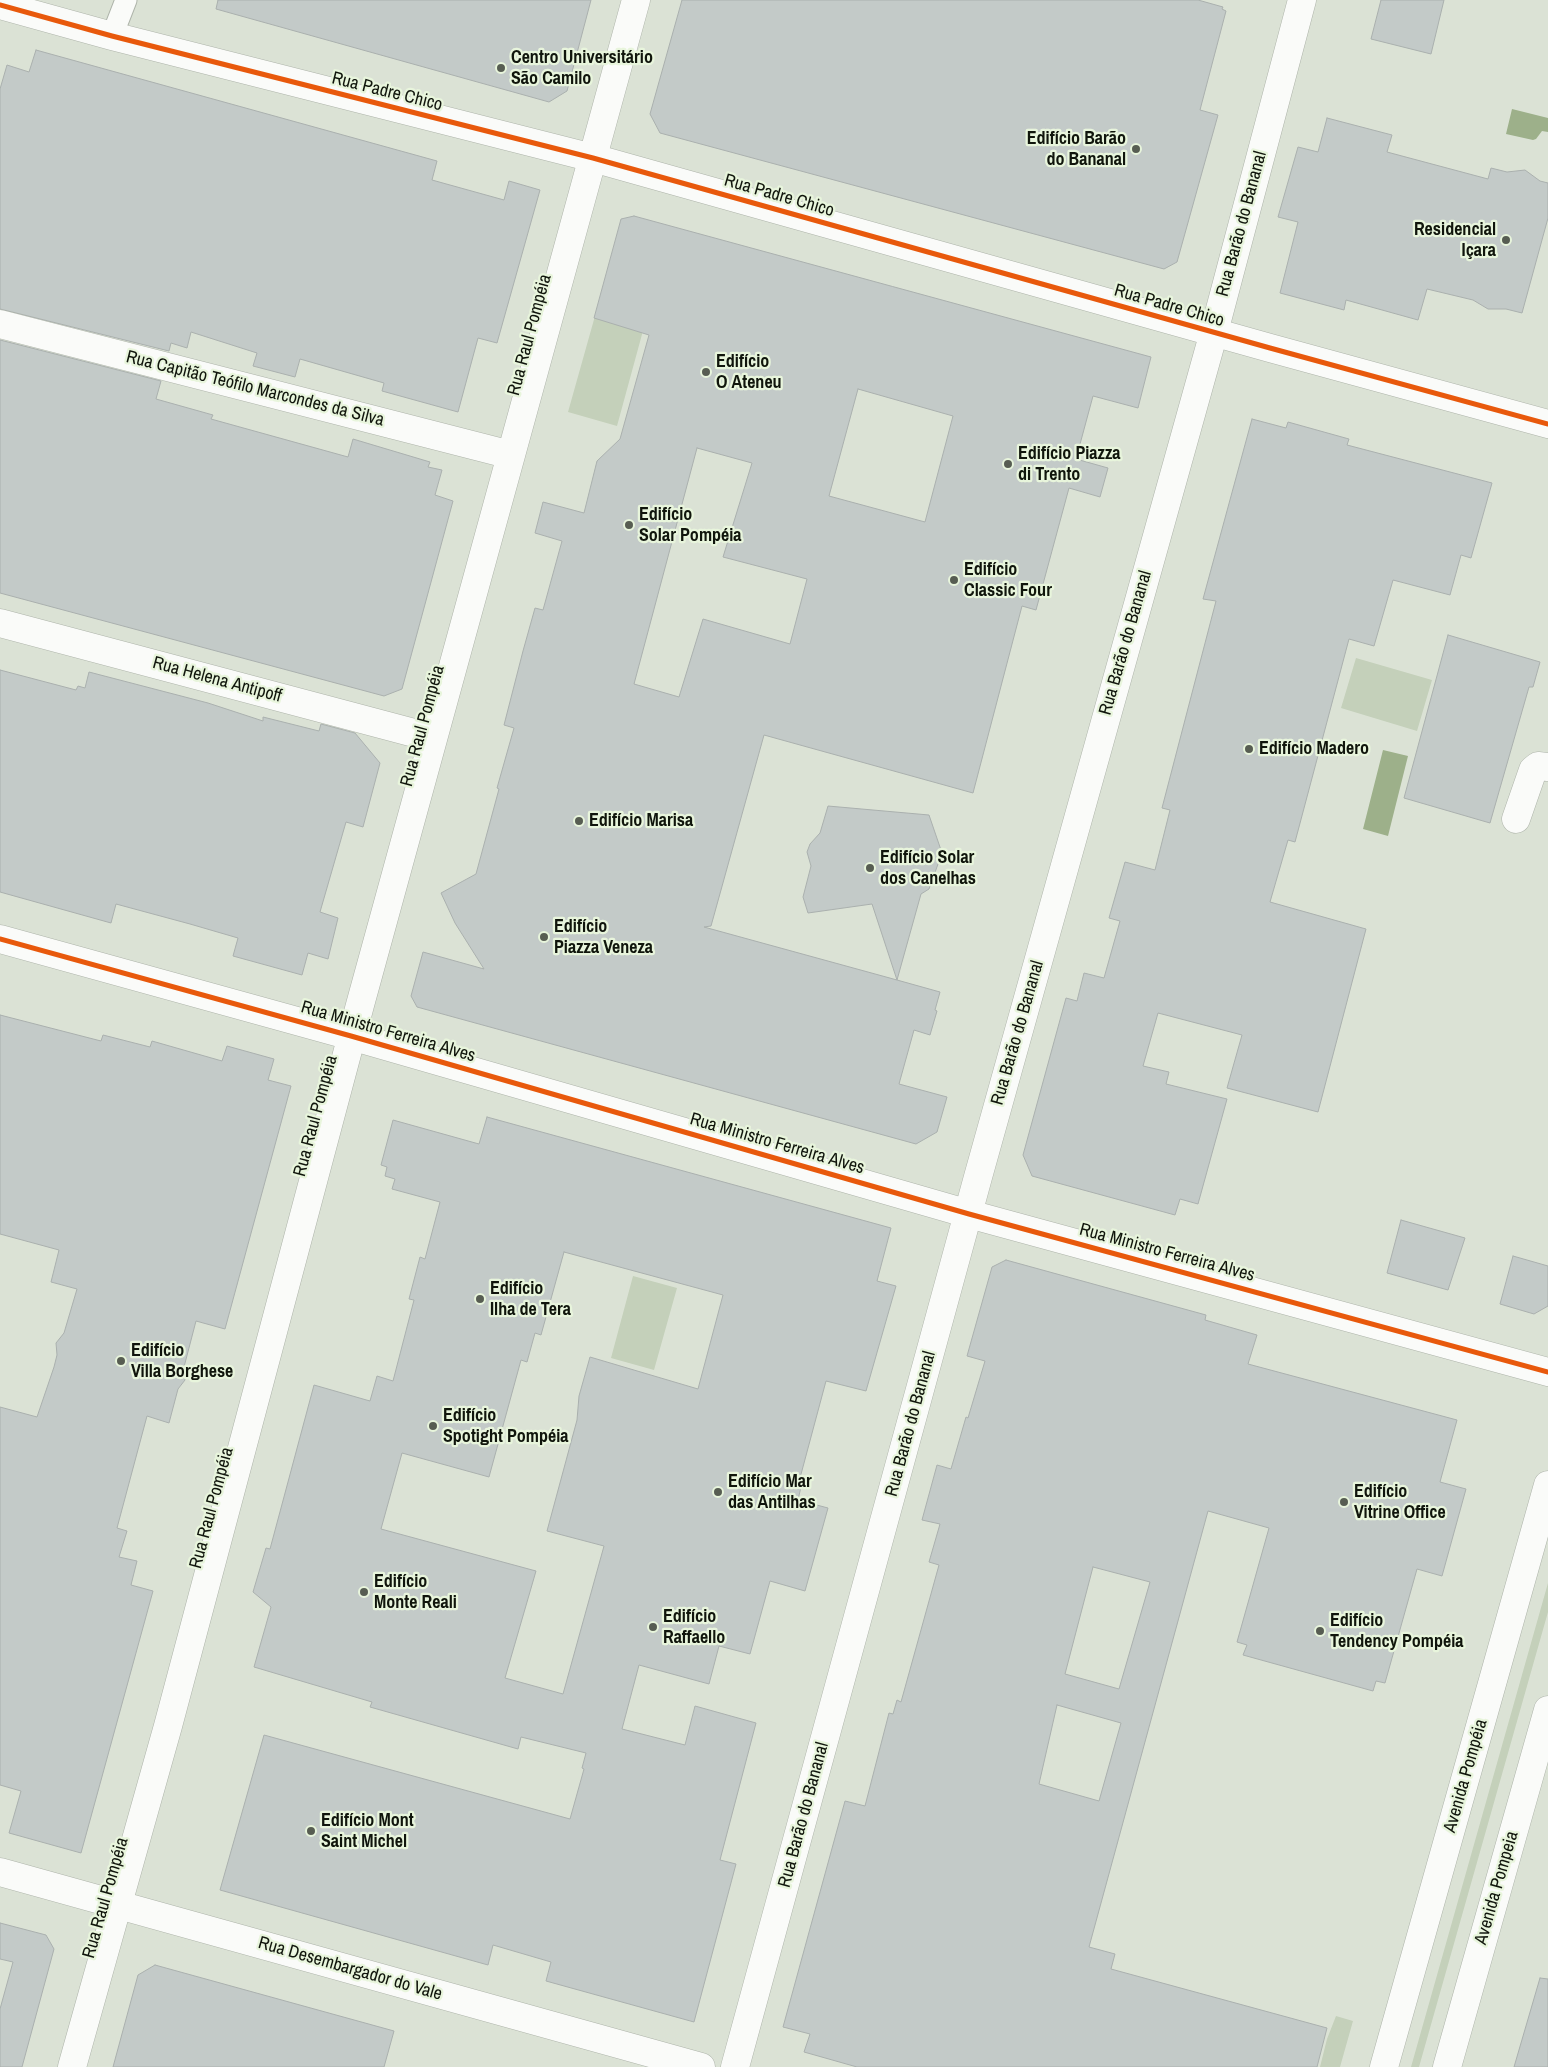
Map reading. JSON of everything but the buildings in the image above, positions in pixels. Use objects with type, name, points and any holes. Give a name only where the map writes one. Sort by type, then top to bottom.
[{"type":"street","name":"Rua Raul Pompéia","points":[[72,2067],[171,1717],[351,1036],[636,0]]},
{"type":"street","name":"Rua Barão do Bananal","points":[[735,2067],[1214,332],[1302,0]]},
{"type":"street","name":"Rua Padre Chico","points":[[0,5],[112,36],[593,158],[1548,424]]},
{"type":"street","name":"Rua Capitão Teófilo Marcondes da Silva","points":[[0,324],[511,455]]},
{"type":"street","name":"Rua Helena Antipoff","points":[[0,623],[433,738]]},
{"type":"street","points":[[1516,819],[1533,770],[1538,766],[1548,767]]},
{"type":"street","name":"Rua Ministro Ferreira Alves","points":[[0,939],[351,1036],[969,1214],[1548,1372]]},
{"type":"street","name":"Avenida Pompéia","points":[[1384,2067],[1548,1485]]},
{"type":"street","name":"Avenida Pompeia","points":[[1447,2067],[1548,1710]]},
{"type":"street","name":"Rua Desembargador do Vale","points":[[0,1872],[701,2067]]},
{"type":"lane","points":[[112,36],[126,0]]},
{"type":"shaded area","points":[[1512,109],[1548,118],[1548,132],[1542,131],[1533,140],[1506,134]]},
{"type":"shaded area","points":[[602,291],[650,305],[617,426],[568,412]]},
{"type":"shaded area","points":[[1356,658],[1432,680],[1417,731],[1341,708]]},
{"type":"shaded area","points":[[1383,750],[1408,756],[1388,836],[1363,829]]},
{"type":"shaded area","points":[[633,1276],[677,1288],[654,1370],[611,1358]]},
{"type":"shaded area","points":[[1548,1583],[1548,1612],[1419,2067],[1411,2067]]},
{"type":"shaded area","points":[[1336,2016],[1353,2021],[1340,2067],[1320,2067],[1327,2039]]},
{"type":"cycle path","points":[[0,5],[112,36],[593,158],[1548,424]]},
{"type":"cycle path","points":[[0,939],[351,1036],[969,1214],[1548,1372]]},
{"type":"place","name":"Centro Universitário São Camilo","points":[[501,68]]},
{"type":"place","name":"Edifício Barão do Bananal","points":[[1136,149]]},
{"type":"place","name":"Residencial Içara","points":[[1506,240]]},
{"type":"place","name":"Edifício O Ateneu","points":[[706,372]]},
{"type":"place","name":"Edifício Piazza di Trento","points":[[1008,464]]},
{"type":"place","name":"Edifício Solar Pompéia","points":[[629,525]]},
{"type":"place","name":"Edifício Classic Four","points":[[954,580]]},
{"type":"place","name":"Edifício Madero","points":[[1249,749]]},
{"type":"place","name":"Edifício Marisa","points":[[579,821]]},
{"type":"place","name":"Edifício Solar dos Canelhas","points":[[870,868]]},
{"type":"place","name":"Edifício Piazza Veneza","points":[[544,937]]},
{"type":"place","name":"Edifício Ilha de Tera","points":[[480,1299]]},
{"type":"place","name":"Edifício Villa Borghese","points":[[121,1361]]},
{"type":"place","name":"Edifício Spotight Pompéia","points":[[433,1426]]},
{"type":"place","name":"Edifício Mar das Antilhas","points":[[718,1492]]},
{"type":"place","name":"Edifício Vitrine Office","points":[[1344,1502]]},
{"type":"place","name":"Edifício Monte Reali","points":[[364,1592]]},
{"type":"place","name":"Edifício Raffaello","points":[[653,1627]]},
{"type":"place","name":"Edifício Tendency Pompéia","points":[[1320,1631]]},
{"type":"place","name":"Edifício Mont Saint Michel","points":[[311,1831]]}]
